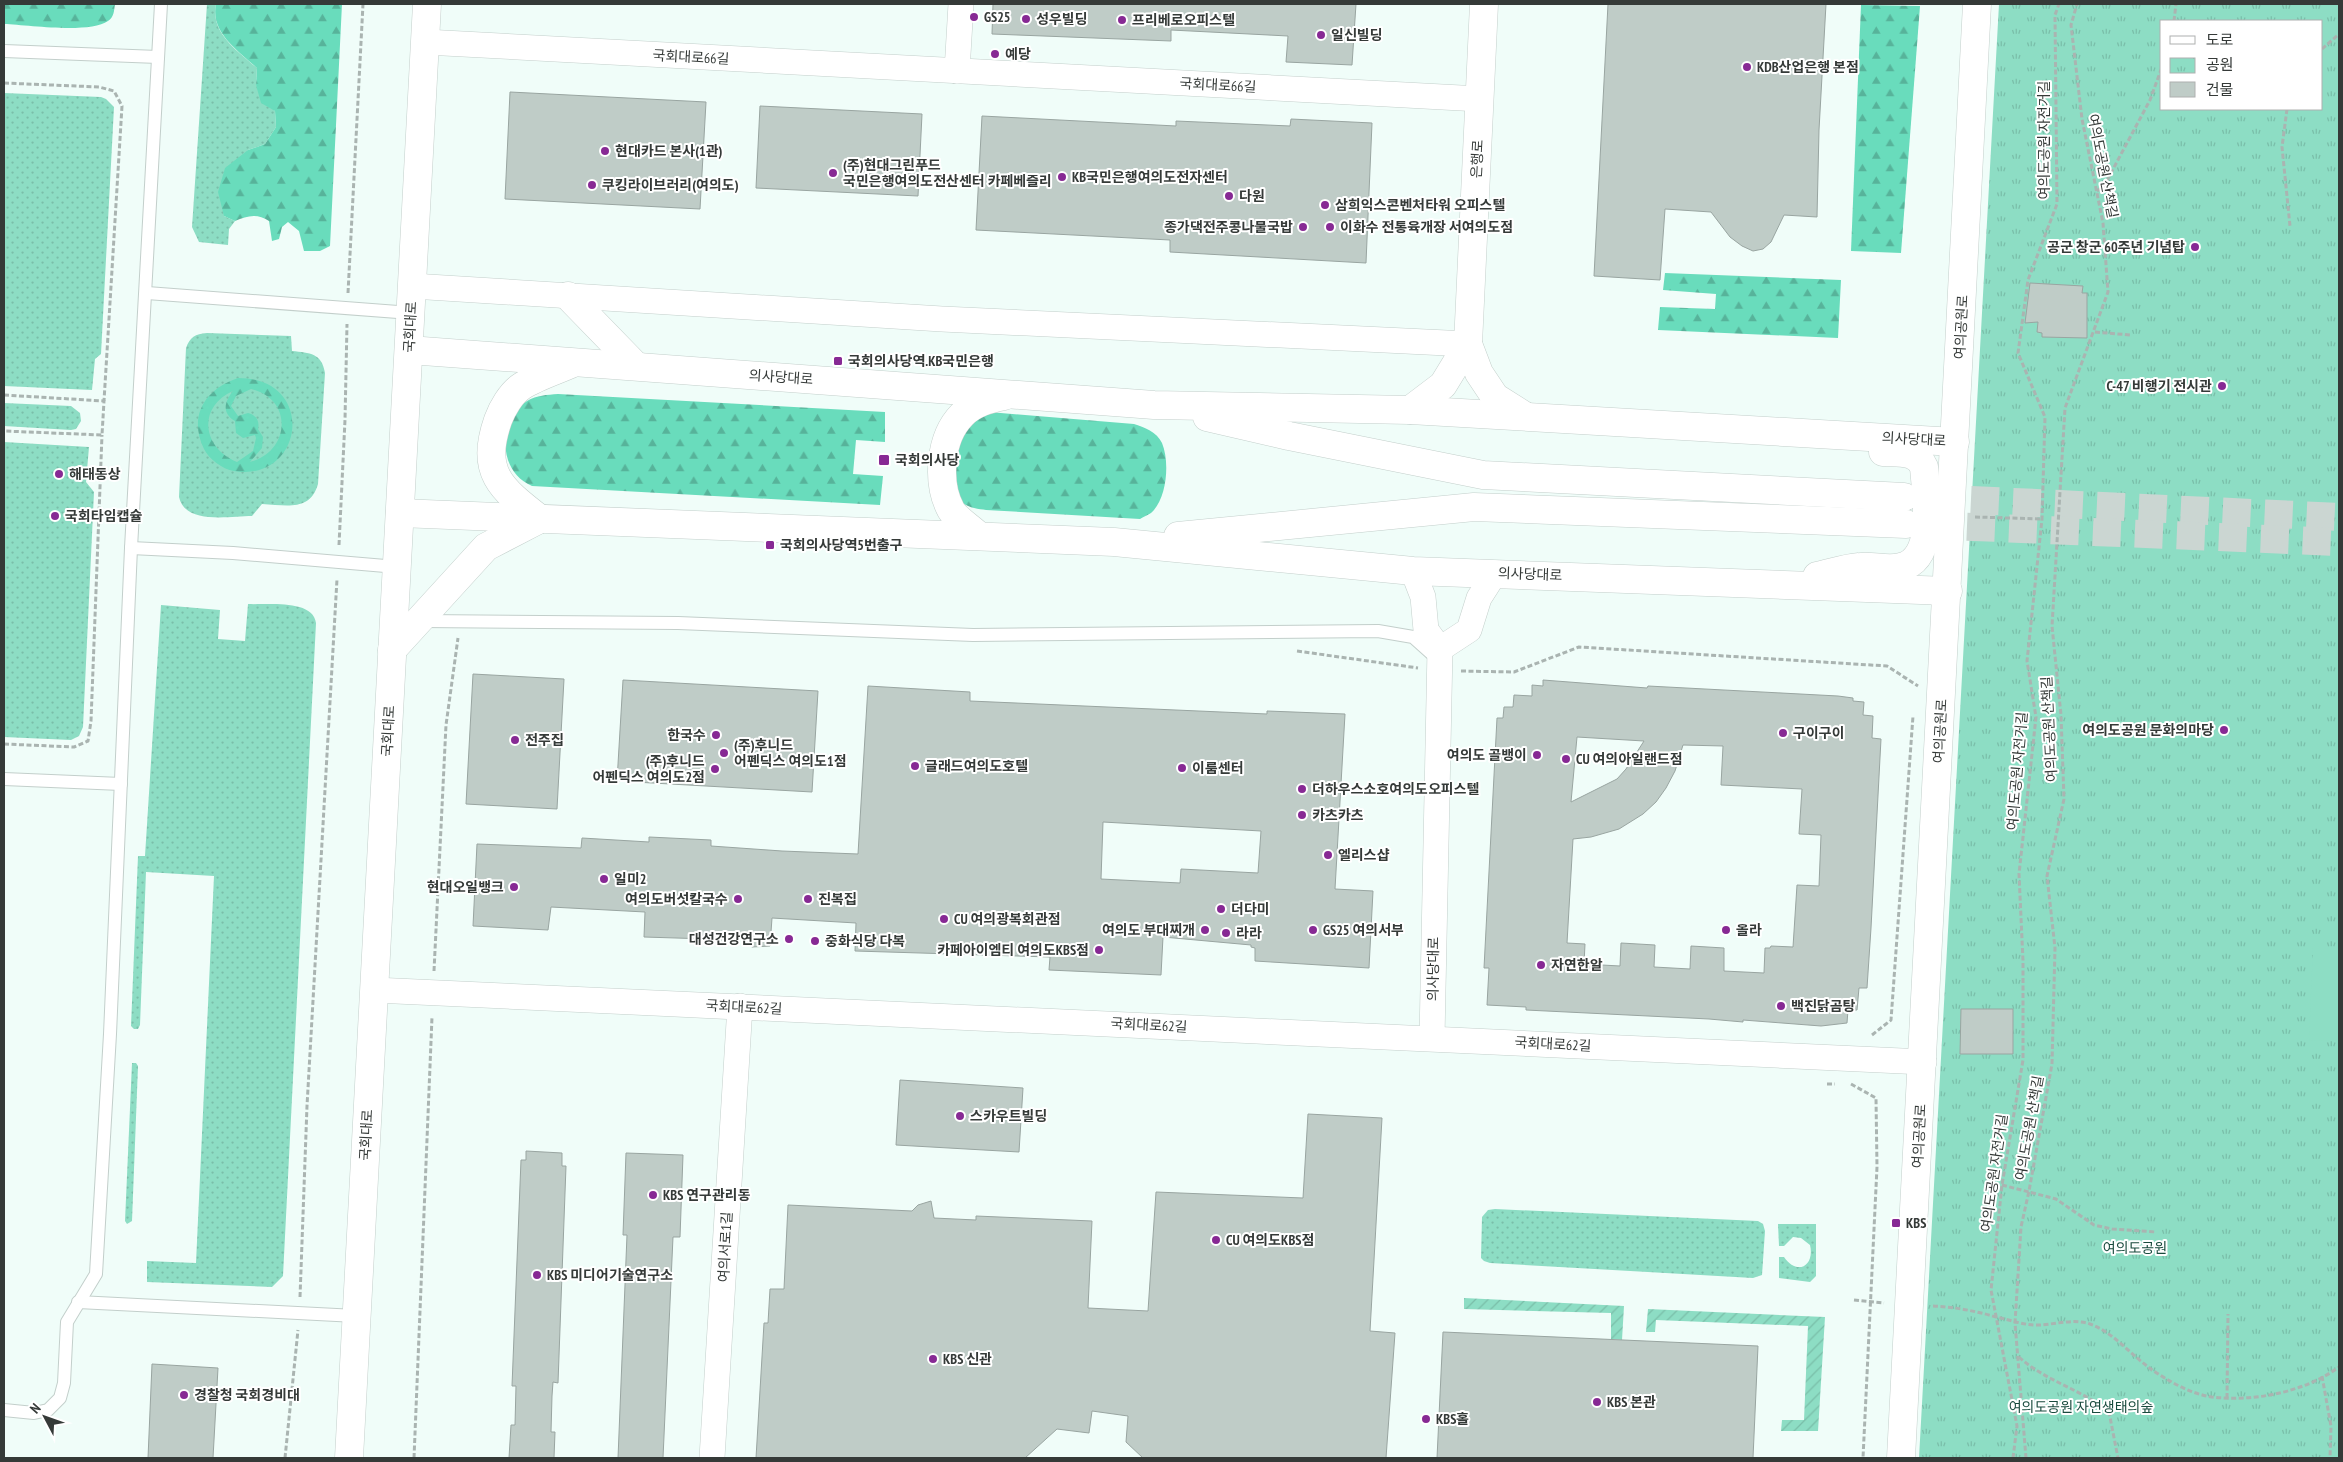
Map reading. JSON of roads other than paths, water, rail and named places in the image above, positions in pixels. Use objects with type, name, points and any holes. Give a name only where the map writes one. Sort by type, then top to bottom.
[{"type":"main road","name":"국회대로","points":[[349,1458],[428,4]]},
{"type":"main road","name":"은행로","points":[[1468,344],[1484,4]]},
{"type":"main road","name":"여의공원로","points":[[1901,1458],[1924,1062],[1977,4]]},
{"type":"main road","points":[[568,296],[636,366]]},
{"type":"main road","points":[[1410,410],[1443,385],[1468,344]]},
{"type":"main road","points":[[1468,344],[1479,374],[1494,397],[1526,417]]},
{"type":"main road","name":"의사당대로","points":[[409,350],[1154,405],[1410,410],[1955,442]]},
{"type":"main road","points":[[392,650],[486,547],[540,519],[517,501],[502,484],[490,460],[491,441],[502,409],[520,387],[574,362]]},
{"type":"main road","points":[[979,536],[952,511],[944,490],[942,463],[948,436],[962,415],[983,401],[1012,394]]},
{"type":"main road","name":"의사당대로","points":[[1154,405],[1289,436],[1483,475],[1904,497]]},
{"type":"main road","points":[[1779,584],[1860,566],[1888,569],[1902,567],[1911,563],[1923,550],[1928,513],[1924,467],[1916,456],[1910,453],[1869,451],[1796,432]]},
{"type":"main road","name":"의사당대로","points":[[1114,542],[1474,507],[1906,524]]},
{"type":"main road","name":"의사당대로","points":[[400,513],[1114,542],[1413,571],[1948,591]]},
{"type":"street","points":[[957,71],[961,4]]},
{"type":"street","name":"국회대로66길","points":[[425,42],[1480,99]]},
{"type":"street","points":[[412,286],[942,319],[1468,344]]},
{"type":"street","points":[[1413,571],[1423,597],[1426,630],[1440,655],[1469,630],[1479,598],[1495,573]]},
{"type":"street","name":"의사당대로","points":[[1432,1038],[1440,655]]},
{"type":"street","name":"국회대로62길","points":[[374,990],[1924,1062]]},
{"type":"street","name":"여의서로1길","points":[[712,1458],[740,1006]]},
{"type":"lane","points":[[4,1410],[34,1413],[48,1410],[60,1398],[64,1383],[67,1322],[96,1274],[131,548],[147,293],[161,4]]},
{"type":"lane","points":[[4,50],[158,57]]},
{"type":"lane","points":[[147,293],[411,313]]},
{"type":"lane","points":[[131,548],[233,553],[397,567]]},
{"type":"lane","points":[[418,621],[678,623],[973,635],[1378,631],[1413,637],[1440,655]]},
{"type":"lane","points":[[4,778],[121,784]]},
{"type":"lane","points":[[78,1302],[356,1316]]},
{"type":"tunnel","points":[[1929,498],[2339,517]]},
{"type":"tunnel","points":[[1925,525],[2339,542]]},
{"type":"place","name":"GS25","points":[[974,17]]},
{"type":"place","name":"성우빌딩","points":[[1026,19]]},
{"type":"place","name":"프리베로오피스텔","points":[[1122,20]]},
{"type":"place","name":"일신빌딩","points":[[1321,35]]},
{"type":"place","name":"예당","points":[[995,54]]},
{"type":"place","name":"KDB산업은행 본점","points":[[1747,67]]},
{"type":"place","name":"현대카드 본사(1관)","points":[[605,151]]},
{"type":"place","name":"(주)현대그린푸드 국민은행여의도전산센터 카페베즐리","points":[[833,173]]},
{"type":"place","name":"KB국민은행여의도전자센터","points":[[1062,177]]},
{"type":"place","name":"쿠킹라이브러리(여의도)","points":[[592,185]]},
{"type":"place","name":"다원","points":[[1229,196]]},
{"type":"place","name":"삼희익스콘벤처타워 오피스텔","points":[[1325,205]]},
{"type":"place","name":"종가댁전주콩나물국밥","points":[[1303,227]]},
{"type":"place","name":"이화수 전통육개장 서여의도점","points":[[1330,227]]},
{"type":"place","name":"공군 창군 60주년 기념탑","points":[[2195,247]]},
{"type":"place","name":"국회의사당역.KB국민은행","points":[[838,361]]},
{"type":"place","name":"C-47 비행기 전시관","points":[[2222,386]]},
{"type":"place","name":"국회의사당","points":[[884,460]]},
{"type":"place","name":"해태동상","points":[[59,474]]},
{"type":"place","name":"국회타임캡슐","points":[[55,516]]},
{"type":"place","name":"국회의사당역5번출구","points":[[770,545]]},
{"type":"place","name":"여의도공원 문화의마당","points":[[2224,730]]},
{"type":"place","name":"구이구이","points":[[1783,733]]},
{"type":"place","name":"한국수","points":[[716,735]]},
{"type":"place","name":"전주집","points":[[515,740]]},
{"type":"place","name":"(주)후니드 어펜딕스 여의도1점","points":[[724,753]]},
{"type":"place","name":"여의도 골뱅이","points":[[1537,755]]},
{"type":"place","name":"CU 여의아일랜드점","points":[[1566,759]]},
{"type":"place","name":"글래드여의도호텔","points":[[915,766]]},
{"type":"place","name":"이룸센터","points":[[1182,768]]},
{"type":"place","name":"(주)후니드 어펜딕스 여의도2점","points":[[715,769]]},
{"type":"place","name":"더하우스소호여의도오피스텔","points":[[1302,789]]},
{"type":"place","name":"카츠카츠","points":[[1302,815]]},
{"type":"place","name":"엘리스샵","points":[[1328,855]]},
{"type":"place","name":"일미2","points":[[604,879]]},
{"type":"place","name":"현대오일뱅크","points":[[514,887]]},
{"type":"place","name":"여의도버섯칼국수","points":[[738,899]]},
{"type":"place","name":"진복집","points":[[808,899]]},
{"type":"place","name":"더다미","points":[[1221,909]]},
{"type":"place","name":"CU 여의광복회관점","points":[[944,919]]},
{"type":"place","name":"여의도 부대찌개","points":[[1205,930]]},
{"type":"place","name":"GS25 여의서부","points":[[1313,930]]},
{"type":"place","name":"올라","points":[[1726,930]]},
{"type":"place","name":"라라","points":[[1226,933]]},
{"type":"place","name":"대성건강연구소","points":[[789,939]]},
{"type":"place","name":"중화식당 다복","points":[[815,941]]},
{"type":"place","name":"카페아이엠티 여의도KBS점","points":[[1099,950]]},
{"type":"place","name":"자연한알","points":[[1541,965]]},
{"type":"place","name":"백진닭곰탕","points":[[1781,1006]]},
{"type":"place","name":"스카우트빌딩","points":[[960,1116]]},
{"type":"place","name":"KBS 연구관리동","points":[[653,1195]]},
{"type":"place","name":"KBS","points":[[1896,1223]]},
{"type":"place","name":"CU 여의도KBS점","points":[[1216,1240]]},
{"type":"place","name":"KBS 미디어기술연구소","points":[[537,1275]]},
{"type":"place","name":"KBS 신관","points":[[933,1359]]},
{"type":"place","name":"경찰청 국회경비대","points":[[184,1395]]},
{"type":"place","name":"KBS 본관","points":[[1597,1402]]},
{"type":"place","name":"KBS홀","points":[[1426,1419]]},
{"type":"park label","name":"여의도공원","points":[[2135,1248]]},
{"type":"park label","name":"여의도공원 자연생태의숲","points":[[2081,1407]]}]
